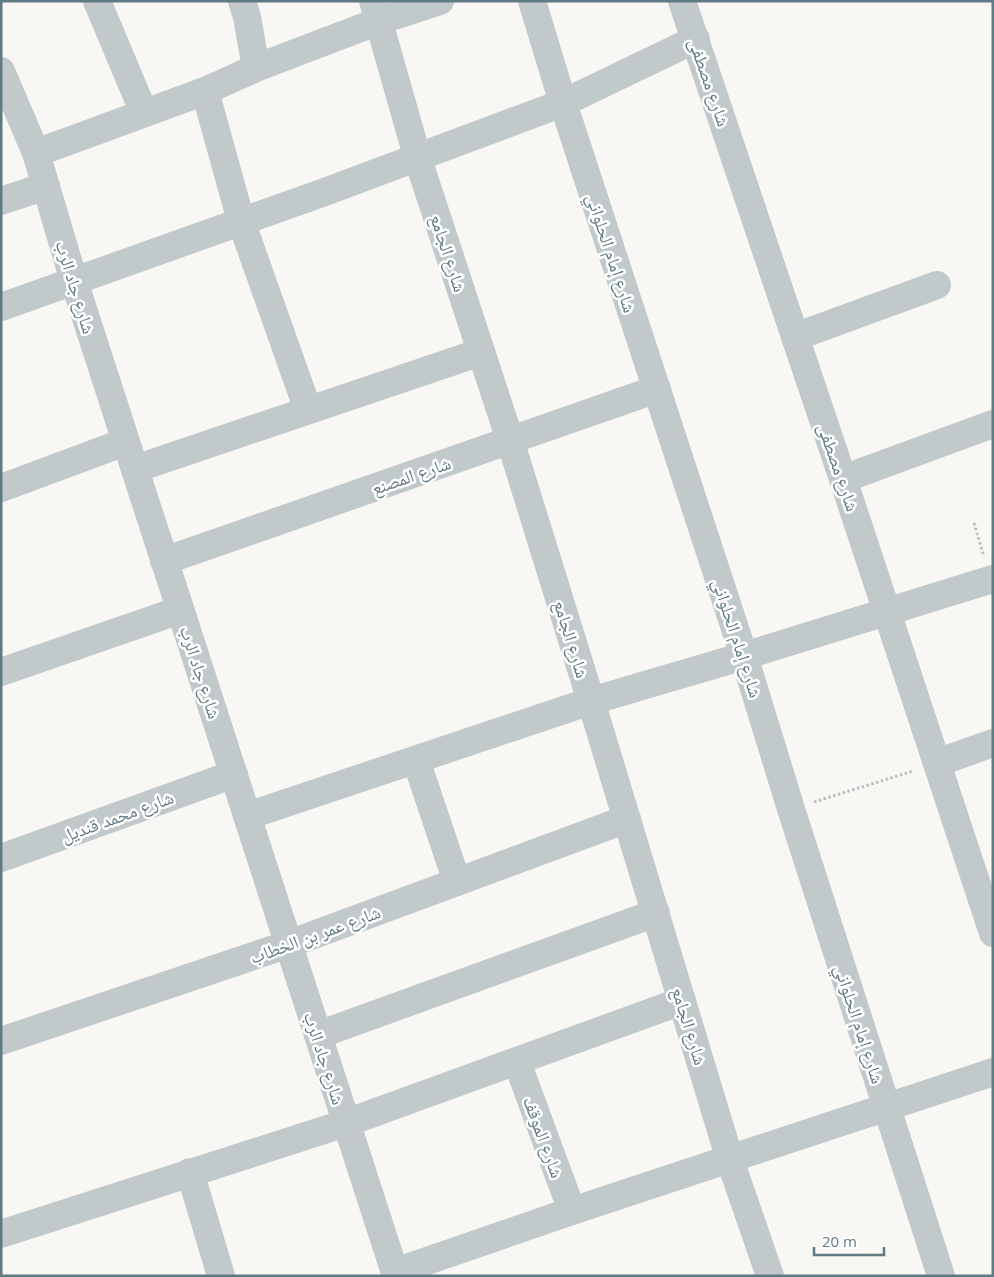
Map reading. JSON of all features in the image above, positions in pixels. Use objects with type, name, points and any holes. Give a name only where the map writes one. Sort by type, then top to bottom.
[{"type":"street","points":[[98,1],[144,113]]},
{"type":"street","points":[[242,1],[248,17],[256,68]]},
{"type":"street","points":[[36,153],[206,91],[376,11],[440,1]]},
{"type":"street","name":"شارع إمام الحلواني","points":[[532,1],[562,103],[744,656],[942,1276]]},
{"type":"street","name":"شارع مصطفى","points":[[682,1],[937,763],[985,885],[993,933]]},
{"type":"street","name":"شارع الجامع","points":[[376,11],[417,156],[510,440],[730,1160],[770,1276]]},
{"type":"street","points":[[1,307],[322,193],[562,103],[696,39]]},
{"type":"street","name":"شارع جاد الرب","points":[[1,70],[36,153],[74,281],[134,469],[395,1274]]},
{"type":"street","points":[[206,91],[242,221],[308,410]]},
{"type":"street","points":[[1,201],[46,186]]},
{"type":"street","points":[[795,337],[937,285]]},
{"type":"street","points":[[134,469],[481,352]]},
{"type":"street","name":"شارع المصنع","points":[[164,561],[657,389]]},
{"type":"street","points":[[843,479],[993,424]]},
{"type":"street","points":[[1,488],[126,442]]},
{"type":"street","points":[[248,816],[591,701],[992,579]]},
{"type":"street","points":[[1,672],[180,610]]},
{"type":"street","points":[[937,763],[993,743]]},
{"type":"street","points":[[416,760],[457,882]]},
{"type":"street","name":"شارع محمد قنديل","points":[[1,858],[234,774]]},
{"type":"street","name":"شارع عمر بن الخطاب","points":[[1,1042],[289,944],[627,819]]},
{"type":"street","points":[[318,1035],[656,913]]},
{"type":"street","points":[[1,1234],[346,1123],[682,1001]]},
{"type":"street","name":"شارع الموقف","points":[[517,1062],[572,1211]]},
{"type":"street","points":[[395,1274],[572,1211],[993,1072]]},
{"type":"street","points":[[190,1172],[221,1276]]},
{"type":"path","points":[[974,523],[992,579]]},
{"type":"path","points":[[792,809],[937,763]]}]
